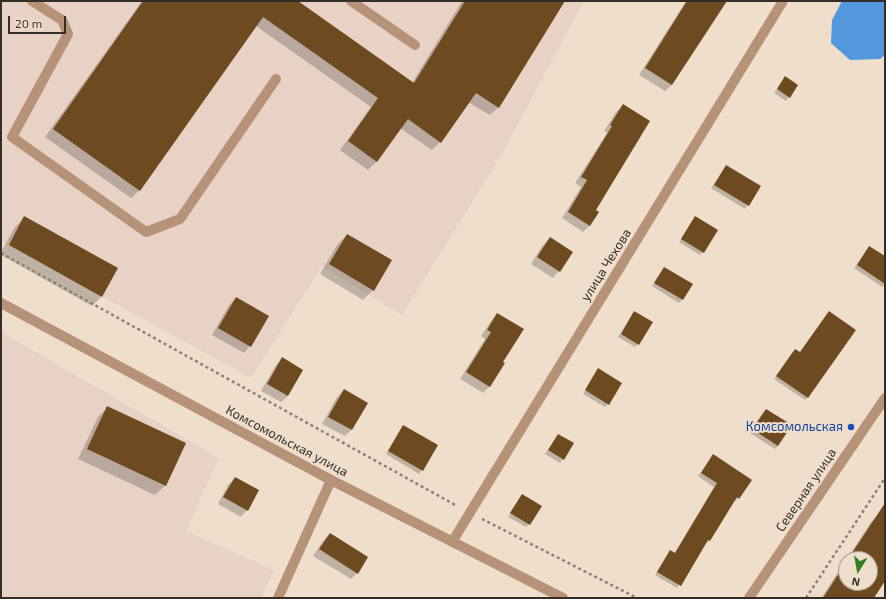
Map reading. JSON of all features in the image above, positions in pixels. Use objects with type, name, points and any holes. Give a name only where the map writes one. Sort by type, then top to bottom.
[{"type":"street","points":[[32,1],[62,20],[68,34],[12,137],[146,232],[180,219],[276,79]]},
{"type":"street","points":[[351,1],[415,45]]},
{"type":"street","name":"улица Чехова","points":[[452,542],[783,1]]},
{"type":"street","name":"Комсомольская улица","points":[[1,303],[331,480],[563,598]]},
{"type":"street","name":"Северная улица","points":[[749,598],[885,398]]},
{"type":"street","points":[[278,598],[331,480]]},
{"type":"path","points":[[1,253],[470,513],[637,598]]},
{"type":"path","points":[[806,598],[885,478]]},
{"type":"shaded area","points":[[1,1],[584,1],[502,154],[402,315],[322,266],[251,378],[1,241]]},
{"type":"shaded area","points":[[1,332],[219,458],[186,531],[274,570],[261,598],[1,598]]},
{"type":"water","points":[[842,1],[885,1],[885,55],[880,59],[850,60],[831,43],[832,20]]},
{"type":"building","points":[[143,1],[298,1],[414,83],[465,1],[565,1],[499,108],[476,93],[441,143],[408,119],[377,162],[348,141],[378,98],[263,17],[140,191],[53,129]]},
{"type":"building","points":[[687,1],[727,1],[672,85],[645,68]]},
{"type":"building","points":[[785,76],[798,85],[790,98],[777,89]]},
{"type":"building","points":[[623,104],[650,121],[596,210],[599,212],[590,226],[568,212],[587,180],[581,177],[612,126],[610,125]]},
{"type":"building","points":[[726,165],[761,186],[749,206],[714,185]]},
{"type":"building","points":[[24,216],[118,268],[102,297],[9,245]]},
{"type":"building","points":[[695,216],[718,230],[704,253],[681,239]]},
{"type":"building","points":[[347,234],[392,260],[374,291],[329,264]]},
{"type":"building","points":[[550,237],[573,252],[560,272],[537,257]]},
{"type":"building","points":[[869,246],[885,256],[885,284],[857,265]]},
{"type":"building","points":[[664,267],[693,284],[683,300],[654,283]]},
{"type":"building","points":[[236,297],[269,316],[251,347],[218,328]]},
{"type":"building","points":[[634,311],[653,322],[639,345],[621,334]]},
{"type":"building","points":[[829,311],[856,330],[808,398],[776,376],[795,349],[800,352]]},
{"type":"building","points":[[497,313],[524,329],[503,362],[505,363],[490,387],[466,372],[491,332],[487,330]]},
{"type":"building","points":[[282,357],[303,370],[288,396],[267,384]]},
{"type":"building","points":[[598,368],[622,383],[609,405],[585,390]]},
{"type":"building","points":[[344,389],[368,403],[352,430],[328,417]]},
{"type":"building","points":[[107,406],[186,443],[166,486],[87,449]]},
{"type":"building","points":[[766,409],[792,425],[778,446],[752,429]]},
{"type":"building","points":[[403,425],[438,445],[423,471],[388,451]]},
{"type":"building","points":[[558,434],[574,443],[564,460],[548,450]]},
{"type":"building","points":[[713,454],[752,480],[739,499],[737,497],[710,541],[708,540],[681,586],[657,572],[670,550],[675,553],[717,483],[701,473]]},
{"type":"building","points":[[235,477],[259,490],[248,511],[223,497]]},
{"type":"building","points":[[522,494],[542,506],[530,525],[510,513]]},
{"type":"building","points":[[885,503],[885,581],[874,598],[823,598],[838,575],[838,591],[878,591],[878,551],[853,551]]},
{"type":"building","points":[[330,533],[368,557],[358,574],[319,549]]},
{"type":"place","name":"Комсомольская","points":[[851,427]]}]
